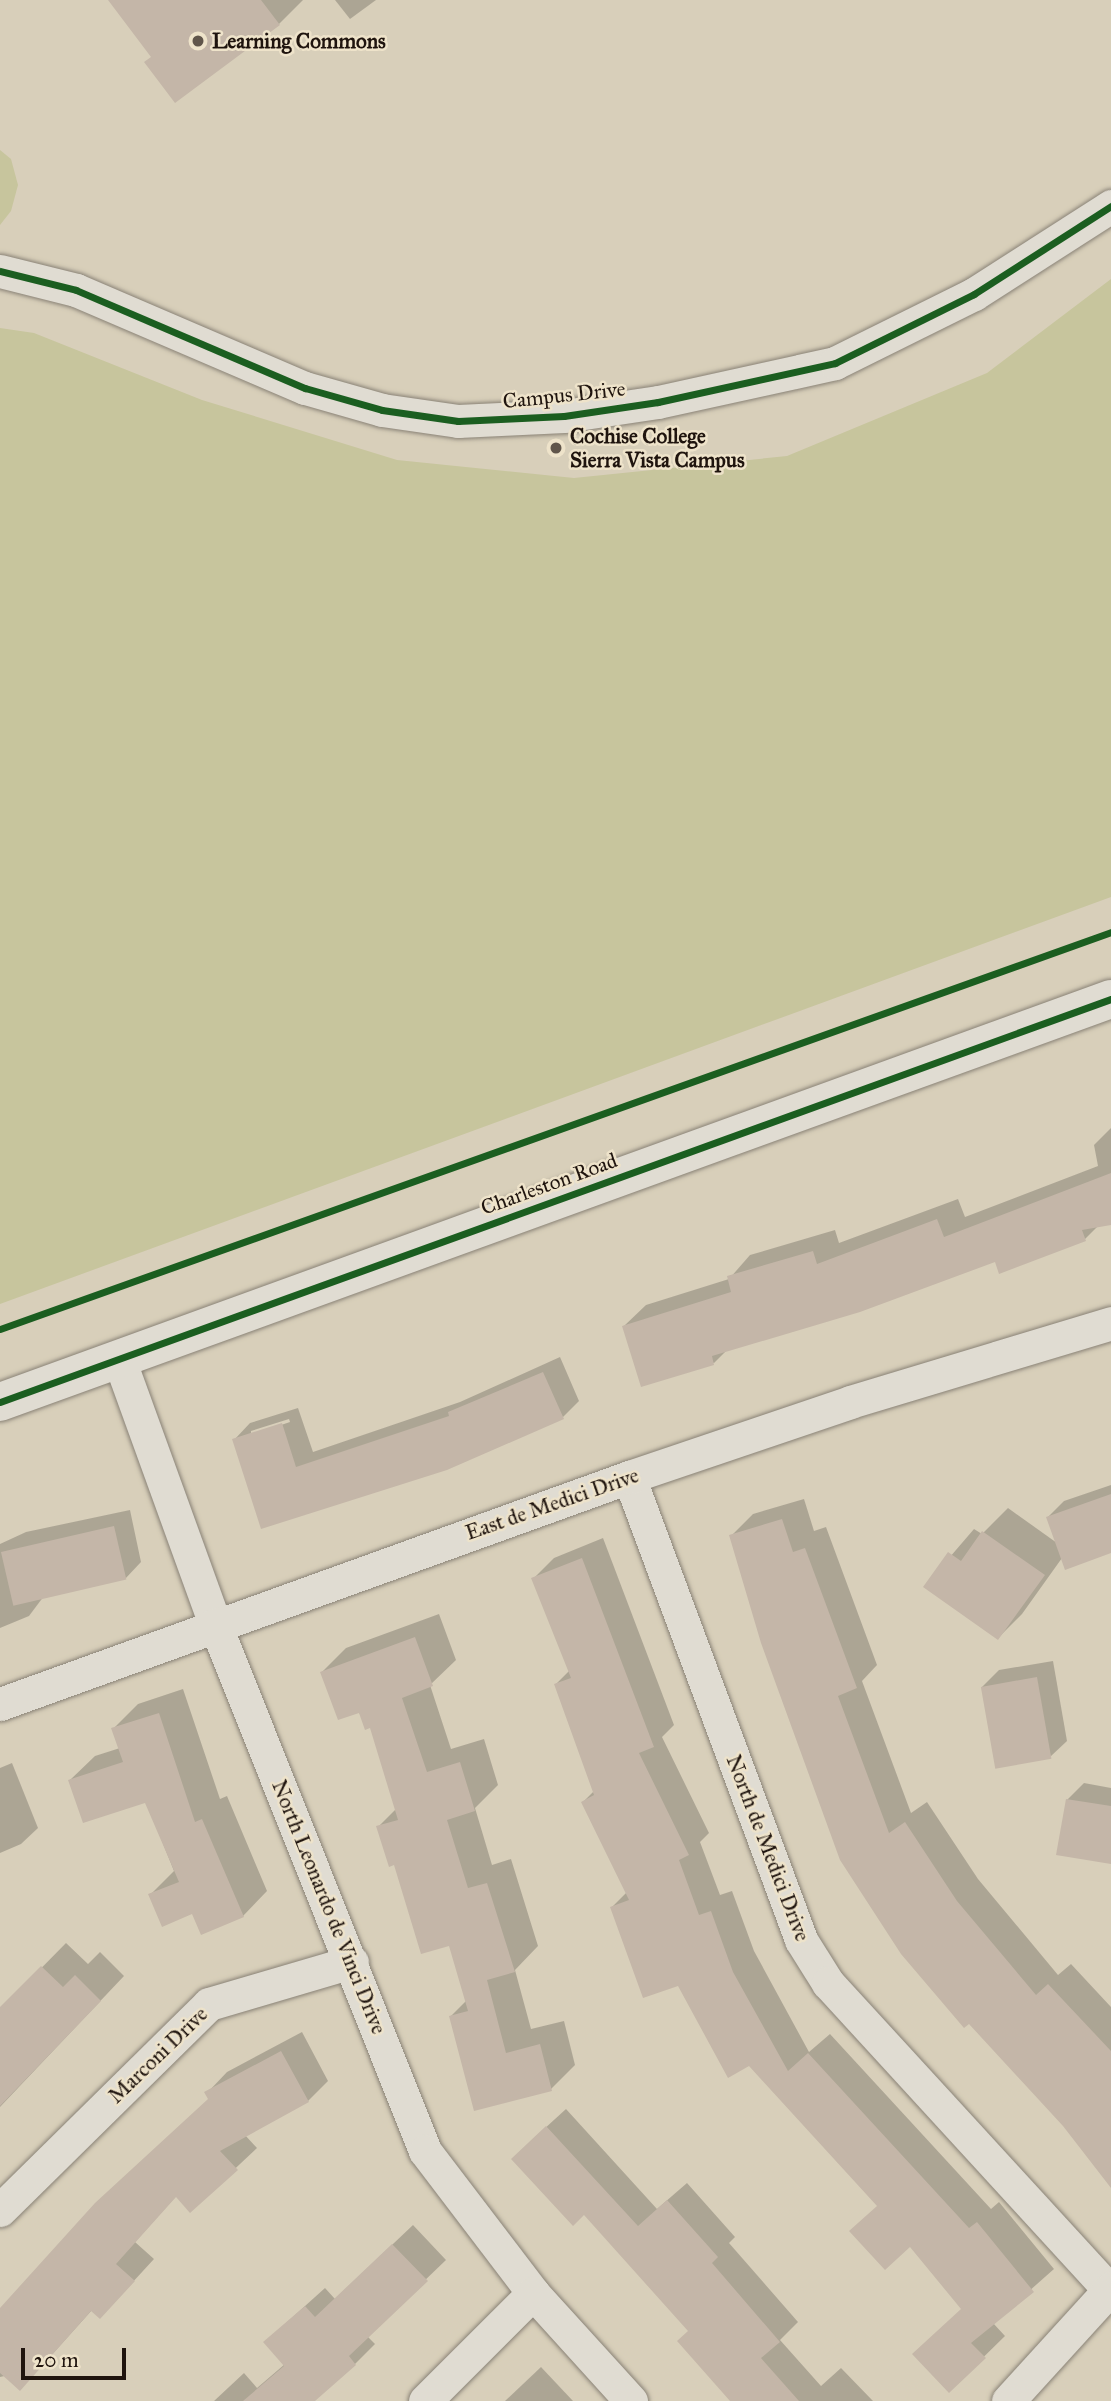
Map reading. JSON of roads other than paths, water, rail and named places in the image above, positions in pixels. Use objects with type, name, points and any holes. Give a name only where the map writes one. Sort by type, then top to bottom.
[{"type":"main road","name":"Charleston Road","points":[[0,1402],[1111,999]]},
{"type":"street","name":"Campus Drive","points":[[0,271],[76,290],[305,388],[382,410],[458,421],[564,416],[658,402],[835,363],[974,294],[1111,206]]},
{"type":"street","name":"East de Medici Drive","points":[[0,1704],[215,1624],[629,1477],[850,1402],[1111,1322]]},
{"type":"street","name":"North Leonardo de Vinci Drive","points":[[120,1359],[215,1624],[352,1962],[425,2151],[533,2293],[631,2401]]},
{"type":"street","name":"North de Medici Drive","points":[[629,1477],[801,1940],[828,1983],[1110,2289]]},
{"type":"street","name":"Marconi Drive","points":[[0,2210],[209,2004],[352,1962]]},
{"type":"street","points":[[1008,2401],[1110,2289]]},
{"type":"street","points":[[425,2401],[533,2293]]},
{"type":"place","name":"Learning Commons","points":[[198,41]]},
{"type":"place","name":"Cochise College Sierra Vista Campus","points":[[556,448]]}]
